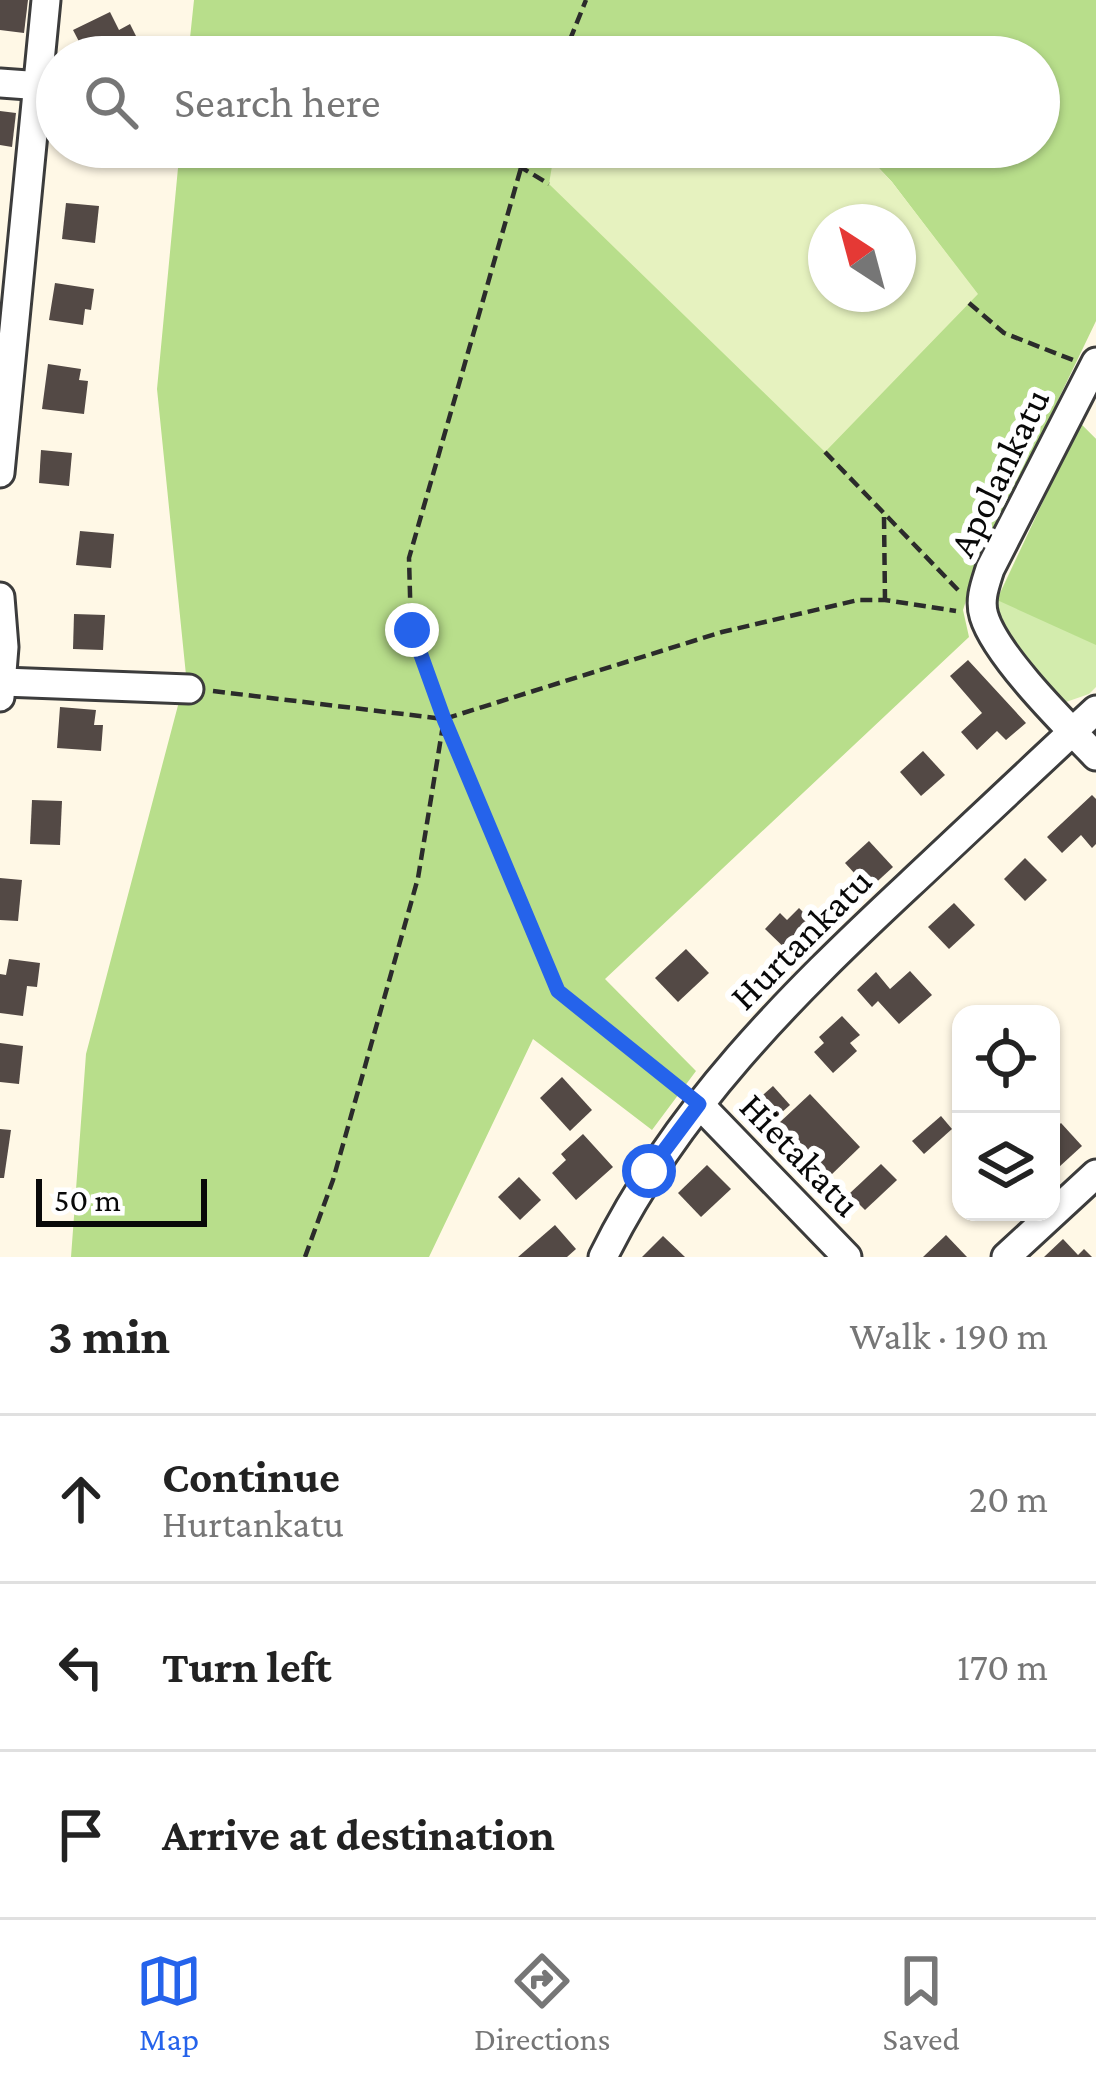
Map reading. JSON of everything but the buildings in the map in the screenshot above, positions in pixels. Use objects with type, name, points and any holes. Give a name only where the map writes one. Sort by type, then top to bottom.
[{"type":"street","points":[[46,0],[47,36]]},
{"type":"street","points":[[0,83],[36,86]]},
{"type":"street","points":[[0,473],[38,168]]},
{"type":"street","name":"Apolankatu","points":[[1095,364],[990,569],[982,599],[996,642],[1096,757]]},
{"type":"street","points":[[0,597],[2,690],[189,688]]},
{"type":"street","name":"Hurtankatu","points":[[603,1257],[649,1171],[699,1104],[803,984],[1096,710]]},
{"type":"street","name":"Hietakatu","points":[[699,1104],[847,1257]]},
{"type":"street","points":[[1006,1257],[1096,1174]]},
{"type":"path","points":[[571,36],[586,0]]},
{"type":"path","points":[[519,168],[409,558],[412,630],[444,719],[558,991],[699,1104]]},
{"type":"path","points":[[523,168],[549,184]]},
{"type":"path","points":[[969,303],[1004,333],[1031,347],[1095,364]]},
{"type":"path","points":[[825,452],[984,616]]},
{"type":"path","points":[[884,517],[885,600]]},
{"type":"path","points":[[189,688],[444,719],[722,632],[858,600],[984,616]]},
{"type":"path","points":[[305,1257],[333,1180],[418,878],[444,719]]},
{"type":"green space","points":[[194,0],[1096,0],[1096,321],[975,573],[963,610],[969,637],[605,979],[696,1071],[652,1130],[533,1039],[429,1257],[71,1257],[86,1054],[186,675],[157,389],[178,168],[560,168],[825,451],[977,294],[916,214],[916,204],[909,204],[879,168],[1060,168],[1060,36],[190,36]]},
{"type":"green space","points":[[552,168],[879,168],[909,204],[808,204],[808,312],[916,312],[916,213],[978,294],[825,452],[549,184]]},
{"type":"green space","points":[[1080,423],[1096,439],[1096,687],[1066,702],[1015,652],[994,612]]},
{"type":"green space","points":[[1080,423],[1096,439],[1096,645],[997,600]]},
{"type":"route","points":[[412,630],[444,719],[558,991],[699,1104],[649,1171]]}]
